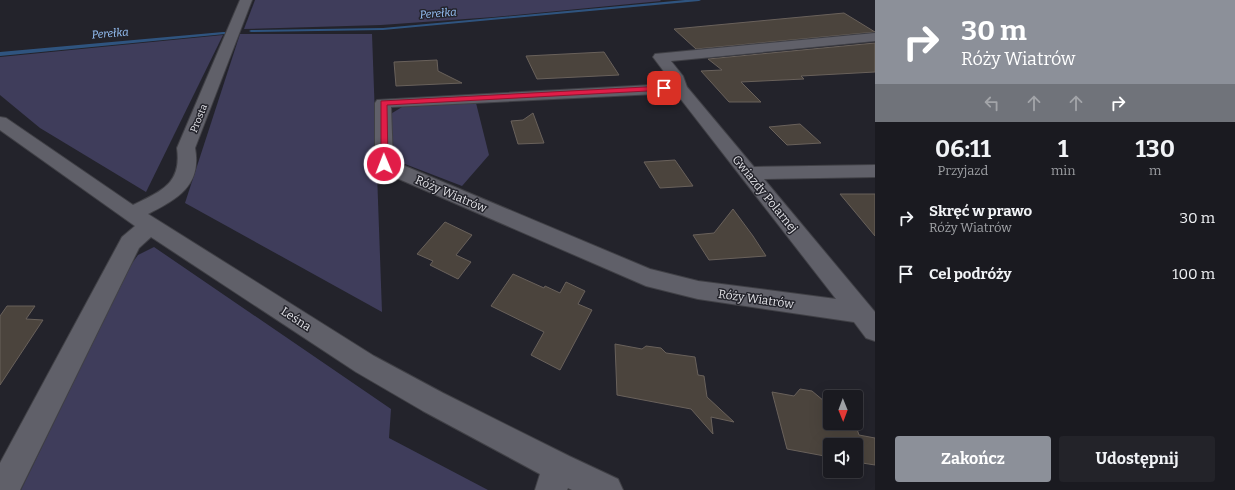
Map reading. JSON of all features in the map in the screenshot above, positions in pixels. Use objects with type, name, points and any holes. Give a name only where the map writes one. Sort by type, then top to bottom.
[{"type":"street","name":"Prosta","points":[[3,490],[130,243],[139,234],[142,220],[177,187],[188,169],[186,148],[246,0]]},
{"type":"street","name":"Gwiazdy Polarnej","points":[[868,321],[680,88],[676,76],[660,56],[686,56],[875,37]]},
{"type":"street","name":"Róży Wiatrów","points":[[680,88],[383,103],[384,164],[392,169],[646,277],[698,290],[868,321]]},
{"type":"street","name":"Leśna","points":[[0,122],[142,220],[365,364],[433,402],[554,478],[607,490]]},
{"type":"street","points":[[748,173],[875,171]]},
{"type":"shaded area","points":[[255,0],[661,1],[494,17],[381,25],[244,29]]},
{"type":"shaded area","points":[[240,34],[372,34],[382,312],[185,203]]},
{"type":"shaded area","points":[[223,35],[146,192],[40,128],[0,95],[0,57]]},
{"type":"shaded area","points":[[476,103],[489,155],[462,186],[392,159],[389,115],[402,107]]},
{"type":"shaded area","points":[[154,247],[391,409],[389,438],[488,490],[21,490],[130,266],[138,255]]},
{"type":"building","points":[[844,13],[875,32],[696,49],[674,29]]},
{"type":"building","points":[[875,43],[875,72],[801,76],[804,79],[741,82],[761,102],[729,102],[701,71],[722,70],[708,59]]},
{"type":"building","points":[[604,52],[619,75],[537,79],[526,56]]},
{"type":"building","points":[[437,60],[438,71],[462,83],[396,86],[394,62]]},
{"type":"building","points":[[533,113],[544,143],[518,144],[511,121],[523,120]]},
{"type":"building","points":[[800,124],[821,143],[787,145],[769,127]]},
{"type":"building","points":[[675,160],[693,186],[660,188],[644,162]]},
{"type":"building","points":[[840,194],[875,194],[875,236]]},
{"type":"building","points":[[733,209],[766,256],[709,260],[693,235],[714,233]]},
{"type":"building","points":[[445,222],[472,235],[456,255],[471,262],[458,279],[430,265],[433,261],[417,254]]},
{"type":"building","points":[[513,274],[544,288],[545,286],[560,293],[566,282],[585,291],[578,304],[592,310],[560,370],[531,355],[544,332],[491,306]]},
{"type":"building","points":[[7,306],[35,306],[26,319],[43,320],[0,385],[0,316]]},
{"type":"building","points":[[615,344],[642,349],[646,346],[661,348],[666,353],[695,357],[698,375],[704,376],[707,397],[734,422],[711,417],[713,434],[691,409],[617,395]]},
{"type":"building","points":[[800,389],[812,391],[823,400],[823,430],[857,430],[859,435],[875,438],[875,465],[863,463],[863,438],[823,438],[823,456],[787,449],[772,392],[794,396]]},
{"type":"waterway","name":"Perełka","points":[[251,31],[383,29],[699,0]]},
{"type":"waterway","name":"Perełka","points":[[0,54],[223,33]]},
{"type":"route","points":[[384,164],[383,103],[664,88]]}]
